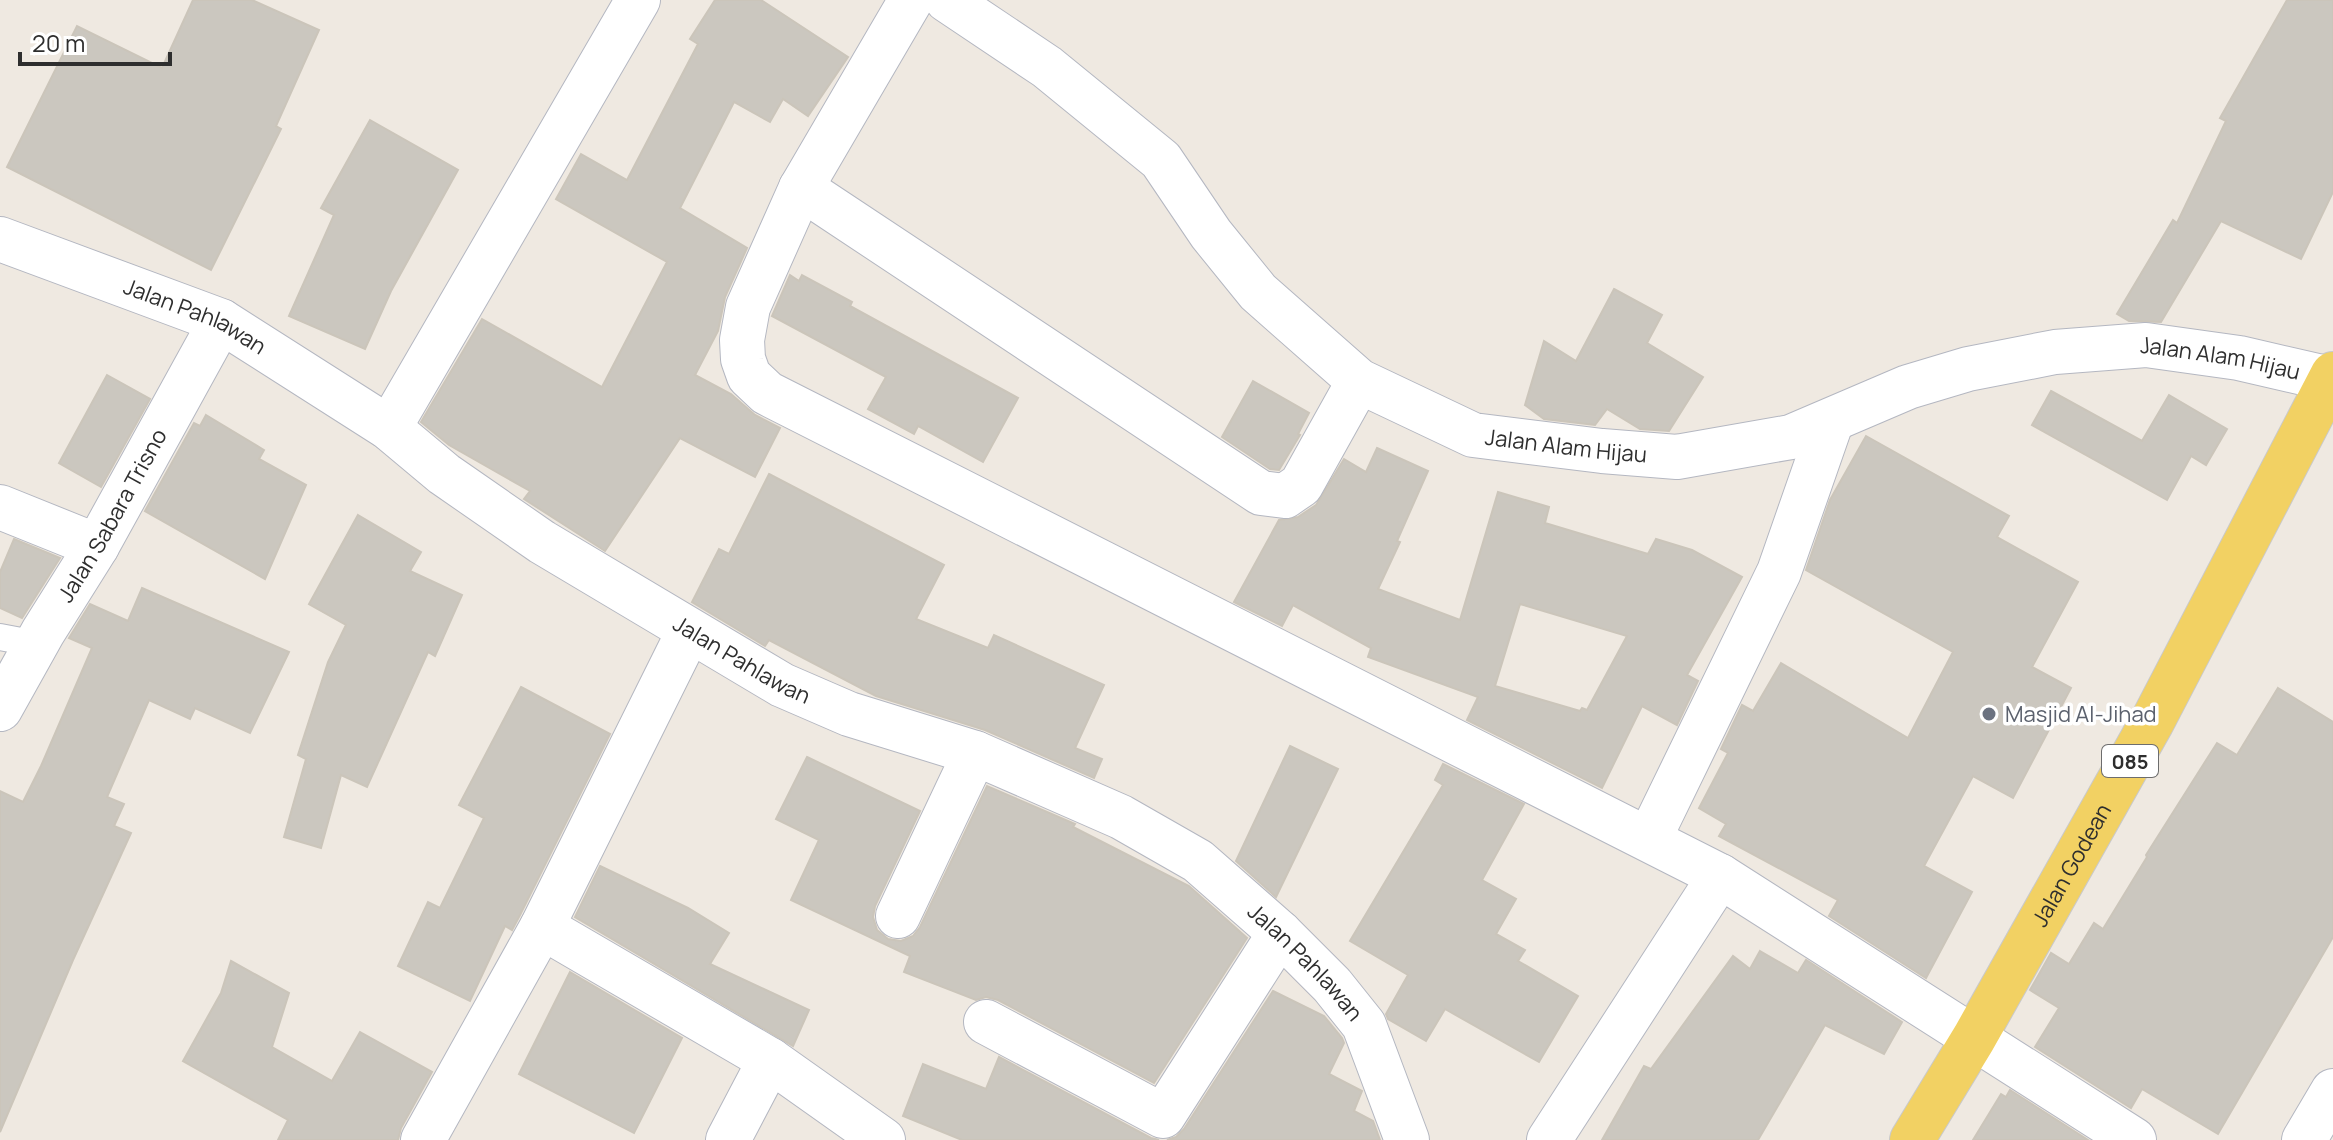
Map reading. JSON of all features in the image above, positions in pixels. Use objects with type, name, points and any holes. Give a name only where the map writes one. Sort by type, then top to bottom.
[{"type":"main road","name":"Jalan Godean","points":[[1912,1140],[1974,1038],[2152,722],[2332,376]]},
{"type":"street","points":[[389,428],[638,0]]},
{"type":"street","points":[[911,0],[801,188],[748,307],[742,340],[743,359],[749,376],[767,393],[1720,876],[2134,1140]]},
{"type":"street","name":"Jalan Alam Hijau","points":[[947,0],[1047,67],[1161,160],[1211,234],[1258,292],[1359,381],[1473,435],[1677,457],[1791,437],[1908,387],[1968,369],[2055,352],[2146,345],[2239,358],[2332,376]]},
{"type":"street","points":[[801,188],[1261,493],[1285,496],[1301,485],[1359,381]]},
{"type":"street","name":"Jalan Pahlawan","points":[[0,239],[221,321],[389,428],[444,474],[542,542],[782,685],[849,714],[975,753],[1121,817],[1198,861],[1280,933],[1332,985],[1364,1025],[1407,1140]]},
{"type":"street","name":"Jalan Sabara Trisno","points":[[0,709],[18,640],[97,546],[221,321]]},
{"type":"street","points":[[1649,839],[1779,572],[1832,420]]},
{"type":"street","points":[[0,507],[97,546]]},
{"type":"street","points":[[423,1140],[542,927],[689,631]]},
{"type":"street","points":[[898,916],[975,753]]},
{"type":"street","points":[[1549,1140],[1720,876]]},
{"type":"street","points":[[542,927],[770,1060],[883,1140]]},
{"type":"street","points":[[986,1022],[1155,1128],[1280,933]]},
{"type":"street","points":[[728,1140],[770,1060]]},
{"type":"street","points":[[2304,1140],[2333,1091]]},
{"type":"building","points":[[193,0],[252,0],[319,30],[276,126],[281,129],[211,270],[7,167],[77,26],[162,68]]},
{"type":"building","points":[[715,0],[761,0],[848,57],[808,116],[783,99],[770,122],[734,102],[680,208],[747,248],[725,297],[718,331],[695,375],[731,394],[755,415],[780,428],[755,477],[680,438],[605,551],[524,499],[530,491],[449,445],[421,422],[482,319],[602,387],[667,262],[556,199],[581,154],[627,180],[698,44],[690,39]]},
{"type":"building","points":[[2287,0],[2333,0],[2333,192],[2301,259],[2221,221],[2161,322],[2129,321],[2117,314],[2173,220],[2177,223],[2226,121],[2220,118]]},
{"type":"building","points":[[370,120],[458,170],[391,291],[365,349],[289,316],[334,215],[321,208]]},
{"type":"building","points":[[790,275],[799,281],[802,275],[852,302],[850,306],[1018,398],[983,462],[918,426],[914,434],[868,409],[886,377],[772,316]]},
{"type":"building","points":[[1614,289],[1662,315],[1647,343],[1703,377],[1669,431],[1640,429],[1607,409],[1595,425],[1544,419],[1525,405],[1544,341],[1576,361]]},
{"type":"building","points":[[107,375],[150,399],[101,487],[59,463]]},
{"type":"building","points":[[1253,381],[1309,413],[1279,470],[1270,469],[1222,437]]},
{"type":"building","points":[[2051,391],[2142,441],[2169,395],[2227,429],[2206,465],[2191,456],[2167,500],[2032,425]]},
{"type":"building","points":[[206,415],[264,450],[259,459],[306,485],[265,579],[145,511],[194,423],[200,426]]},
{"type":"building","points":[[1866,436],[2009,516],[1997,537],[2078,582],[2032,667],[2071,688],[2013,798],[1973,776],[1924,866],[1972,892],[1926,978],[1829,916],[1838,900],[1719,836],[1726,824],[1699,808],[1728,753],[1721,749],[1742,705],[1753,711],[1781,663],[1908,738],[1953,652],[1806,570],[1830,500]]},
{"type":"building","points":[[1377,448],[1428,471],[1378,589],[1460,620],[1498,492],[1549,507],[1545,523],[1648,554],[1656,539],[1692,550],[1742,577],[1687,675],[1698,681],[1677,725],[1642,706],[1602,788],[1467,720],[1478,697],[1368,657],[1371,648],[1293,605],[1282,626],[1234,602],[1279,520],[1298,517],[1316,505],[1344,459],[1366,472]],"holes":[[[1520,604],[1627,636],[1587,710],[1582,708],[1580,711],[1495,686]]]},
{"type":"building","points":[[769,474],[944,565],[916,619],[988,648],[994,635],[1104,685],[1075,748],[1102,759],[1094,778],[985,730],[876,696],[769,640],[765,646],[692,602],[719,549],[729,554]]},
{"type":"building","points":[[358,515],[421,552],[410,571],[462,595],[435,656],[428,652],[367,787],[341,775],[321,848],[284,837],[306,759],[298,755],[328,662],[346,625],[309,604]]},
{"type":"building","points":[[14,539],[60,558],[22,618],[0,608],[0,572]]},
{"type":"building","points":[[142,588],[289,652],[250,733],[195,708],[190,719],[149,700],[107,797],[124,804],[114,826],[131,833],[0,1132],[0,791],[23,802],[41,766],[92,648],[69,638],[90,604],[128,621]]},
{"type":"building","points":[[521,687],[610,734],[520,915],[512,930],[505,926],[470,1001],[398,966],[428,902],[440,908],[484,818],[459,805]]},
{"type":"building","points":[[2278,688],[2333,722],[2333,937],[2218,1134],[2142,1089],[2131,1108],[2035,1047],[2059,1008],[2030,990],[2051,953],[2069,964],[2094,923],[2103,929],[2217,743],[2237,755]]},
{"type":"building","points":[[1290,746],[1338,769],[1276,897],[1236,861]]},
{"type":"building","points":[[807,757],[920,811],[875,906],[873,917],[877,930],[888,939],[901,941],[913,936],[920,927],[987,786],[1075,824],[1073,827],[1189,886],[1247,938],[1154,1083],[998,1000],[986,997],[976,1000],[904,972],[910,956],[791,900],[819,840],[776,819]]},
{"type":"building","points":[[1443,764],[1524,804],[1482,880],[1516,899],[1496,934],[1525,950],[1518,961],[1578,996],[1539,1062],[1445,1009],[1426,1041],[1388,1019],[1386,1014],[1408,975],[1350,941],[1443,785],[1435,780]]},
{"type":"building","points":[[600,866],[688,908],[729,933],[710,964],[809,1010],[793,1046],[575,917]]},
{"type":"building","points":[[1760,951],[1798,973],[1806,960],[1902,1022],[1884,1054],[1825,1025],[1758,1140],[1602,1140],[1644,1066],[1651,1069],[1733,956],[1750,969]]},
{"type":"building","points":[[231,961],[289,993],[272,1047],[332,1081],[360,1032],[432,1072],[401,1128],[398,1140],[278,1140],[288,1120],[183,1061],[221,993]]},
{"type":"building","points":[[570,972],[682,1038],[634,1133],[519,1074]]},
{"type":"building","points":[[1273,991],[1324,1016],[1342,1038],[1344,1043],[1329,1074],[1362,1091],[1354,1111],[1373,1121],[1380,1140],[1167,1140],[1184,1129]]},
{"type":"building","points":[[999,1057],[1159,1140],[962,1140],[903,1116],[923,1064],[986,1089]]},
{"type":"building","points":[[2010,1090],[2088,1140],[1973,1140],[2001,1094],[2006,1097]]},
{"type":"place","name":"Masjid Al-Jihad","points":[[1989,714]]}]
